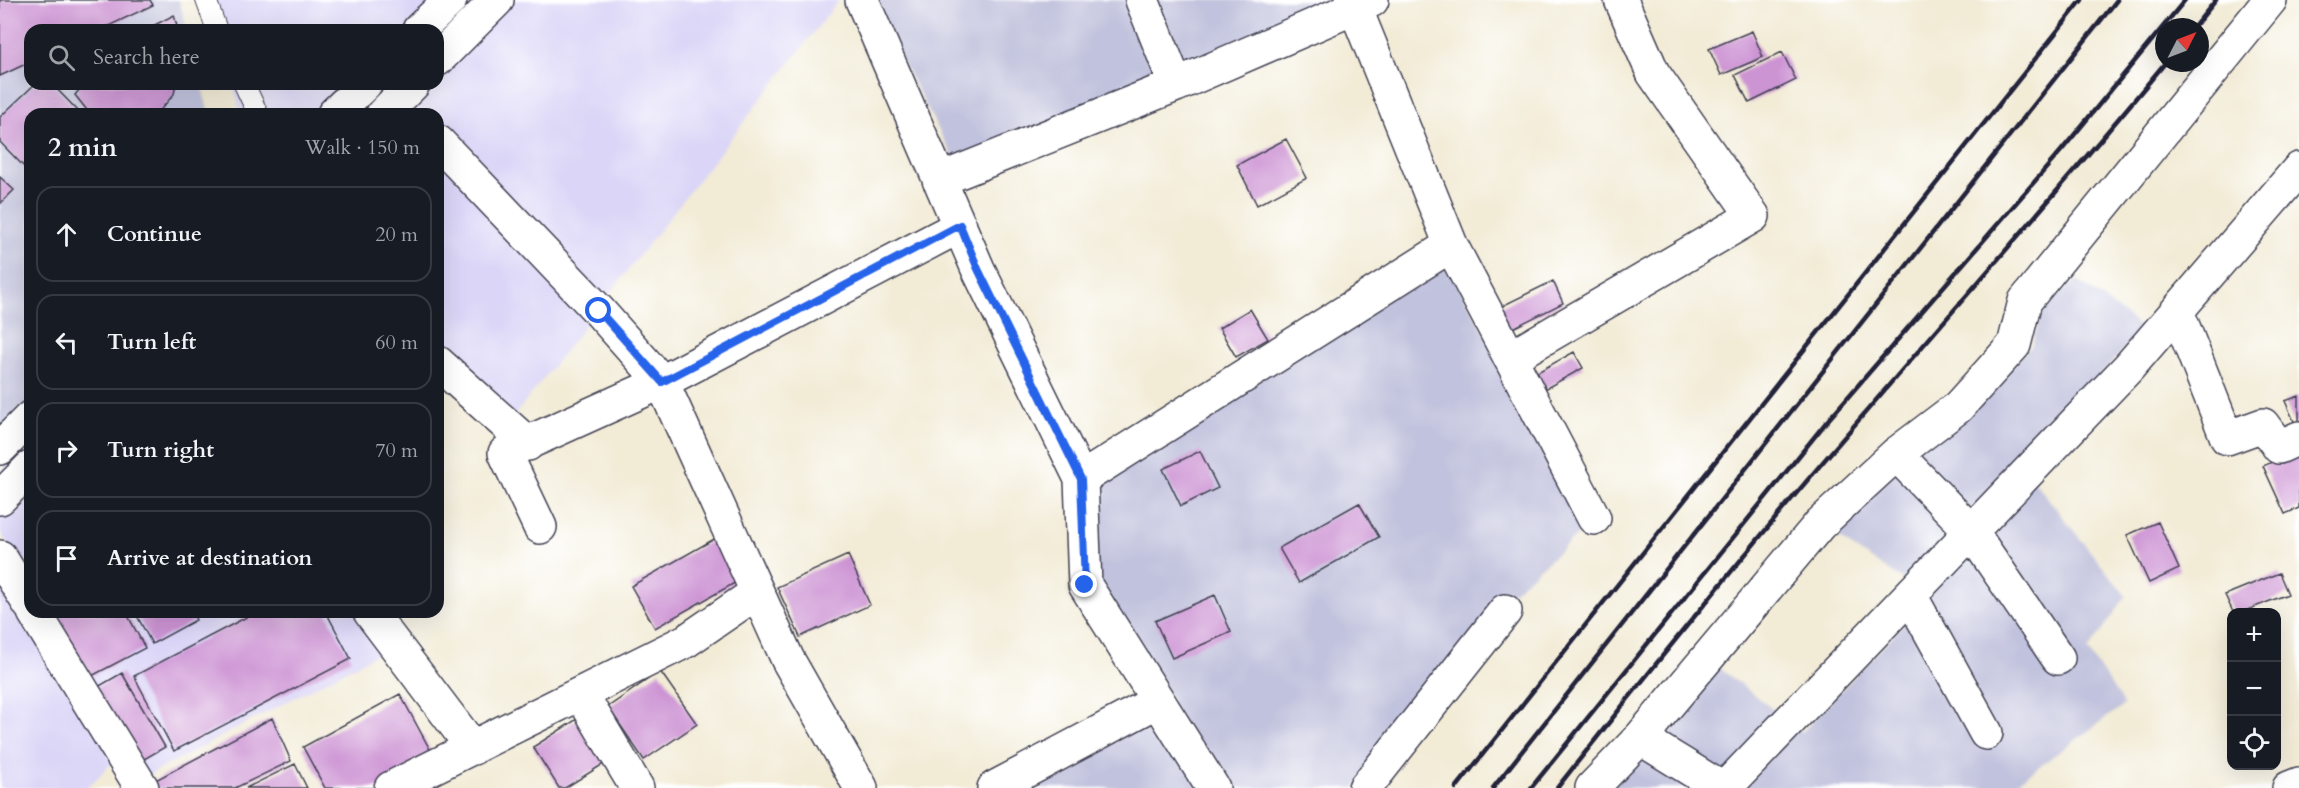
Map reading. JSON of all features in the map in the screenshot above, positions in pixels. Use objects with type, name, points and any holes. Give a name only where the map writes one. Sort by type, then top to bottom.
[{"type":"street","points":[[425,24],[450,0]]},
{"type":"street","points":[[444,53],[497,0]]},
{"type":"street","points":[[862,0],[978,269],[1081,479],[1085,585],[1213,788]]},
{"type":"street","points":[[1142,0],[1176,85]]},
{"type":"street","points":[[1510,358],[1753,216],[1653,73],[1621,0]]},
{"type":"street","points":[[1592,788],[1640,738],[1820,524],[1896,454],[1958,407],[2014,345],[2025,301],[2270,0]]},
{"type":"street","points":[[939,180],[1176,85],[1360,2],[1451,245],[1594,518]]},
{"type":"street","points":[[340,108],[359,90]]},
{"type":"street","points":[[444,148],[599,311],[662,382],[788,660],[861,788]]},
{"type":"street","points":[[1640,738],[1723,788],[2128,368],[2299,169]]},
{"type":"street","points":[[540,528],[505,453],[662,382],[960,225]]},
{"type":"street","points":[[1081,479],[1451,245]]},
{"type":"street","points":[[2177,311],[2227,438],[2263,425],[2279,447],[2299,438]]},
{"type":"street","points":[[444,368],[528,444]]},
{"type":"street","points":[[24,423],[2,440],[24,461]]},
{"type":"street","points":[[1896,454],[1971,531],[2058,658]]},
{"type":"street","points":[[0,498],[24,473]]},
{"type":"street","points":[[0,557],[24,595]]},
{"type":"street","points":[[392,788],[686,641],[756,593]]},
{"type":"street","points":[[1910,595],[1986,733]]},
{"type":"street","points":[[1365,788],[1505,612]]},
{"type":"street","points":[[38,618],[142,788]]},
{"type":"street","points":[[375,618],[473,748]]},
{"type":"street","points":[[581,694],[637,788]]},
{"type":"street","points":[[994,788],[1158,701]]},
{"type":"street","points":[[2289,788],[2299,784]]},
{"type":"lane","points":[[206,0],[215,24]]},
{"type":"lane","points":[[247,90],[255,108]]},
{"type":"shaded area","points":[[0,0],[179,0],[185,24],[24,24],[24,90],[203,90],[207,108],[24,108],[24,406],[0,430]]},
{"type":"shaded area","points":[[211,0],[839,0],[511,420],[444,356],[444,108],[239,108],[235,90],[444,90],[444,24],[217,24]]},
{"type":"shaded area","points":[[870,0],[1339,0],[956,163]]},
{"type":"shaded area","points":[[1446,262],[1589,525],[1498,605],[1354,788],[1020,788],[1173,701],[1094,578],[1091,481]]},
{"type":"shaded area","points":[[2077,280],[2142,328],[2022,466],[2126,596],[2088,651],[2124,705],[2009,788],[1610,788],[1718,667],[1802,732],[1929,597],[1834,535],[1894,469],[2031,347],[2044,306]]},
{"type":"shaded area","points":[[24,448],[24,573],[0,531],[0,472]]},
{"type":"shaded area","points":[[0,580],[116,759],[87,788],[0,788]]},
{"type":"shaded area","points":[[49,618],[367,618],[390,647],[141,779]]},
{"type":"building","points":[[0,0],[150,0],[153,5],[113,24],[24,24],[24,65],[0,76]]},
{"type":"building","points":[[174,15],[176,24],[157,24]]},
{"type":"building","points":[[1752,31],[1763,57],[1721,75],[1709,49]]},
{"type":"building","points":[[1782,52],[1796,80],[1749,103],[1735,75]]},
{"type":"building","points":[[29,90],[58,90],[75,108],[24,108],[24,167],[0,142],[0,117]]},
{"type":"building","points":[[79,90],[175,90],[162,108],[85,108],[75,95]]},
{"type":"building","points":[[1286,139],[1307,178],[1257,205],[1237,165]]},
{"type":"building","points":[[0,177],[14,190],[0,204]]},
{"type":"building","points":[[1553,281],[1563,303],[1507,331],[1496,309]]},
{"type":"building","points":[[1250,309],[1268,339],[1236,357],[1219,328]]},
{"type":"building","points":[[1574,352],[1583,368],[1534,395],[1525,379]]},
{"type":"building","points":[[2299,396],[2299,427],[2297,428],[2285,401]]},
{"type":"building","points":[[1200,451],[1218,488],[1181,506],[1163,469]]},
{"type":"building","points":[[2294,452],[2299,463],[2299,508],[2285,514],[2263,466]]},
{"type":"building","points":[[1359,503],[1379,537],[1299,583],[1279,548]]},
{"type":"building","points":[[2158,522],[2179,569],[2149,583],[2127,535]]},
{"type":"building","points":[[716,538],[740,580],[655,628],[631,586]]},
{"type":"building","points":[[848,555],[870,605],[800,637],[777,587]]},
{"type":"building","points":[[2279,573],[2288,594],[2252,608],[2231,608],[2225,595]]},
{"type":"building","points":[[1215,595],[1231,632],[1172,658],[1155,621]]},
{"type":"building","points":[[53,618],[129,618],[145,648],[86,679]]},
{"type":"building","points":[[138,618],[195,618],[196,620],[152,644]]},
{"type":"building","points":[[245,618],[329,618],[351,659],[174,751],[134,676]]},
{"type":"building","points":[[660,671],[697,724],[644,760],[608,707]]},
{"type":"building","points":[[122,673],[165,747],[139,762],[96,688]]},
{"type":"building","points":[[400,694],[434,757],[378,788],[325,788],[303,747]]},
{"type":"building","points":[[585,714],[613,758],[565,788],[559,788],[533,747]]},
{"type":"building","points":[[272,718],[291,761],[235,788],[152,788],[150,783]]},
{"type":"building","points":[[295,764],[307,788],[246,788]]},
{"type":"railway","points":[[1456,788],[2082,0]]},
{"type":"railway","points":[[1493,788],[2117,0]]},
{"type":"railway","points":[[1531,788],[1828,420],[2061,151],[2185,0]]},
{"type":"railway","points":[[2201,18],[2216,0]]},
{"type":"railway","points":[[1557,788],[1772,522],[2157,72]]},
{"type":"route","points":[[599,311],[662,382],[960,225],[978,269],[1081,479],[1085,585]]}]
